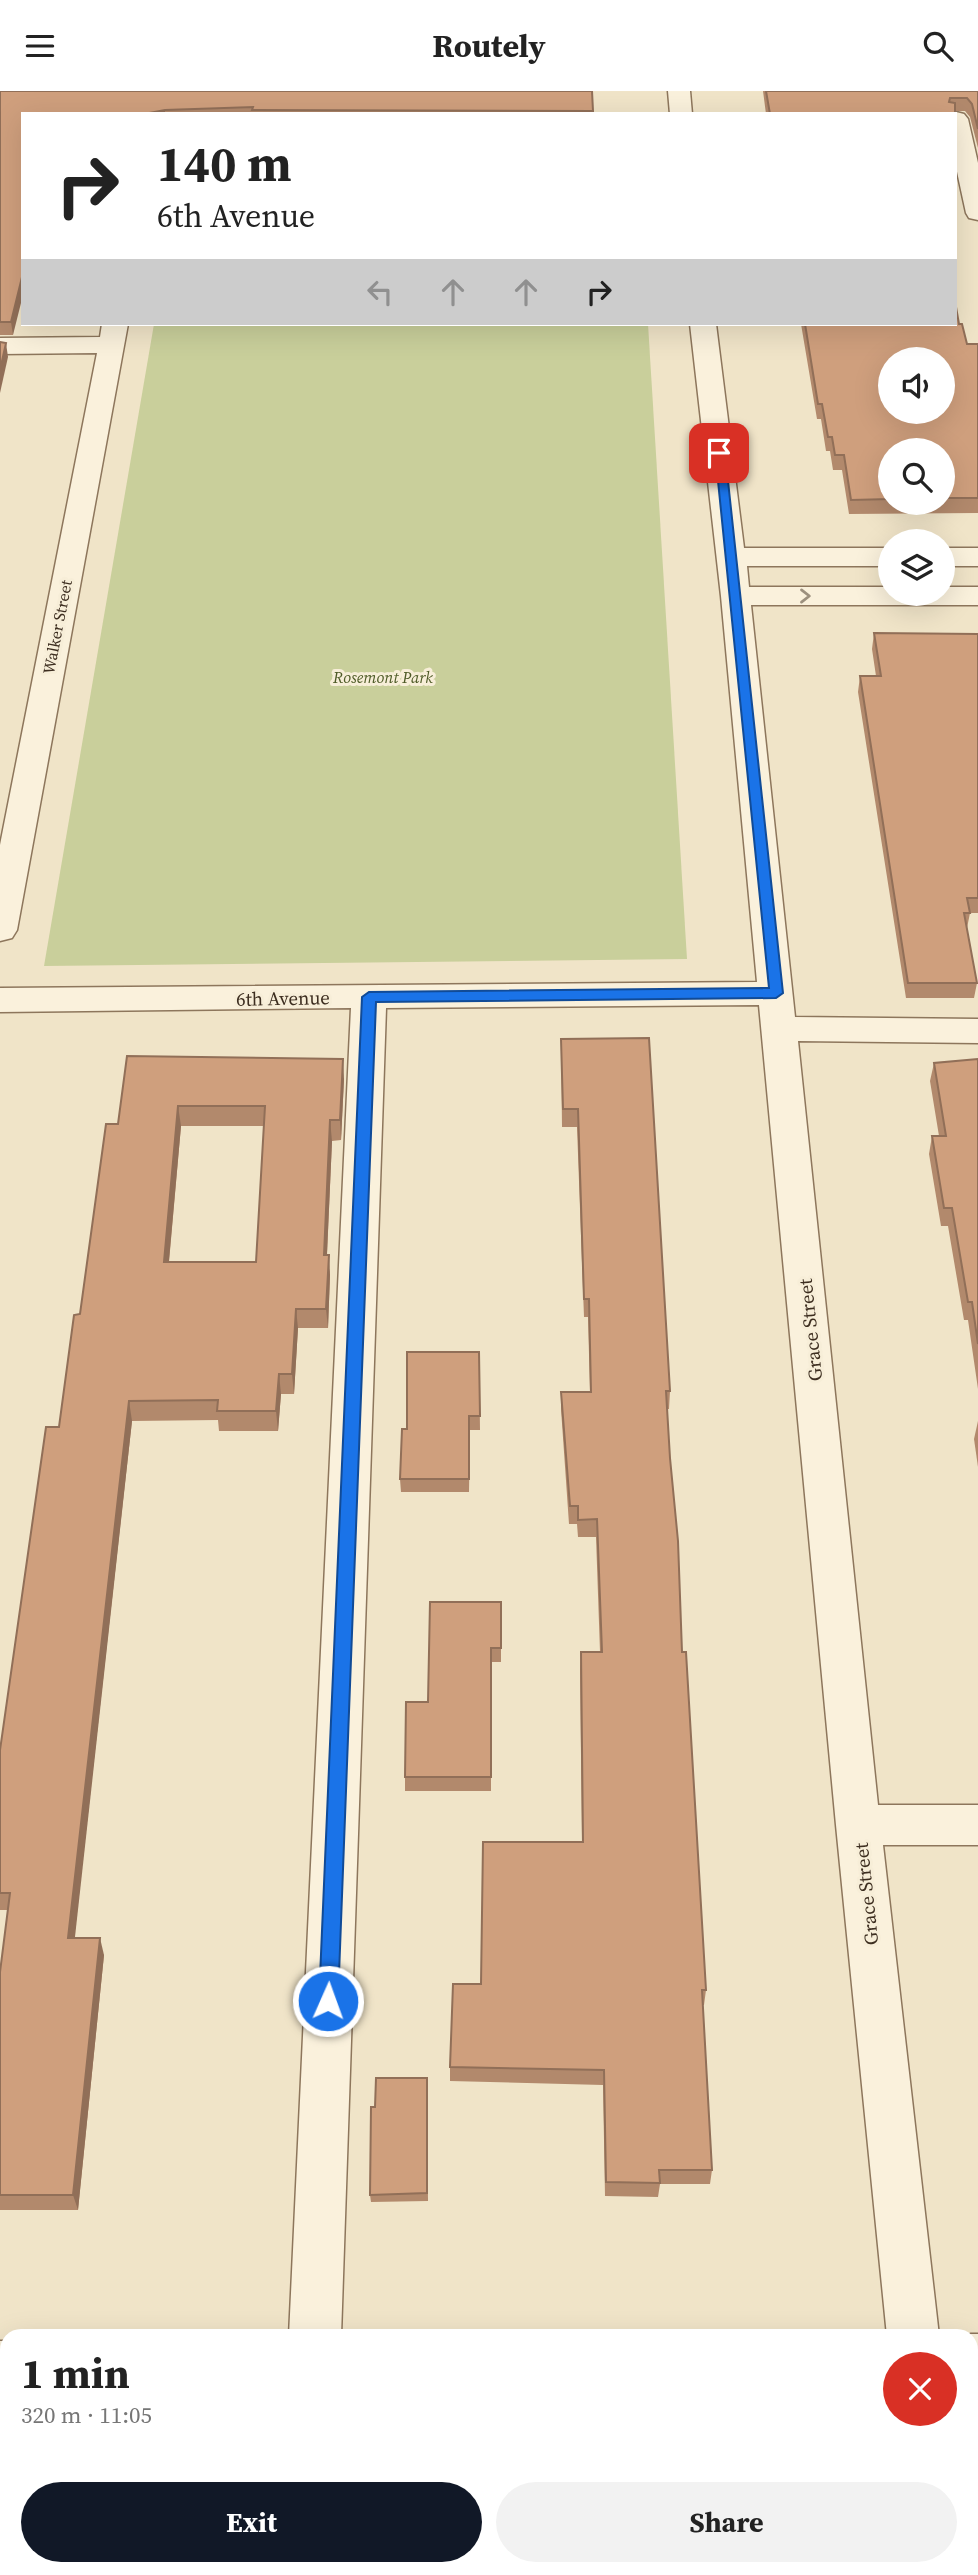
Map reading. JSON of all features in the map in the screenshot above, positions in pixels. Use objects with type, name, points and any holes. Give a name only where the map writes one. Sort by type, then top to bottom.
[{"type":"street","points":[[679,91],[681,112]]},
{"type":"street","points":[[957,125],[978,213]]},
{"type":"street","name":"Grace Street","points":[[703,326],[732,557],[858,1825],[912,2329]]},
{"type":"street","points":[[0,346],[113,334]]},
{"type":"street","name":"Walker Street","points":[[0,930],[113,334]]},
{"type":"street","points":[[732,557],[878,557]]},
{"type":"street","points":[[955,557],[978,557]]},
{"type":"street","points":[[736,596],[978,596]]},
{"type":"street","points":[[314,2329],[369,997]]},
{"type":"street","name":"6th Avenue","points":[[0,1000],[369,997],[778,1011],[978,1031]]},
{"type":"street","points":[[858,1825],[978,1825]]},
{"type":"green space","name":"Rosemont Park","points":[[154,326],[648,326],[687,959],[44,966]]},
{"type":"building","points":[[0,91],[592,91],[593,111],[252,110],[253,107],[154,112],[21,112],[21,281],[11,322],[0,322]]},
{"type":"building","points":[[766,91],[978,91],[978,129],[972,104],[967,98],[950,98],[949,102],[955,103],[955,112],[770,112]]},
{"type":"building","points":[[957,313],[967,344],[978,344],[978,498],[955,498],[955,438],[878,438],[878,499],[851,500],[844,455],[835,455],[832,437],[828,437],[822,404],[818,404],[805,326],[957,326]]},
{"type":"building","points":[[0,342],[6,343],[0,370]]},
{"type":"building","points":[[874,633],[978,634],[978,898],[967,898],[970,913],[964,913],[977,983],[908,983],[860,676],[881,676]]},
{"type":"building","points":[[649,1038],[670,1391],[666,1391],[670,1458],[678,1541],[682,1652],[686,1652],[706,1990],[702,1990],[712,2170],[659,2170],[660,2183],[606,2182],[604,2070],[450,2067],[453,1984],[481,1984],[483,1842],[583,1842],[581,1652],[602,1652],[597,1519],[578,1520],[578,1506],[570,1506],[561,1392],[591,1392],[589,1299],[584,1299],[578,1109],[563,1109],[561,1039]]},
{"type":"building","points":[[127,1056],[343,1059],[340,1120],[330,1120],[324,1255],[329,1255],[326,1309],[296,1309],[292,1374],[279,1374],[276,1411],[217,1411],[218,1400],[129,1401],[68,1938],[100,1938],[73,2195],[0,2195],[0,1972],[10,1893],[0,1893],[0,1750],[46,1427],[59,1427],[74,1315],[80,1314],[106,1124],[118,1124]],"holes":[[[178,1106],[265,1106],[256,1262],[164,1262]]]},
{"type":"building","points":[[978,1059],[978,1344],[952,1208],[944,1208],[932,1136],[946,1136],[934,1063]]},
{"type":"building","points":[[407,1352],[479,1352],[480,1416],[469,1416],[469,1479],[400,1479],[402,1429],[407,1429]]},
{"type":"building","points":[[430,1602],[501,1602],[501,1648],[491,1648],[491,1777],[405,1777],[406,1702],[428,1702]]},
{"type":"building","points":[[376,2078],[427,2078],[427,2193],[370,2195],[371,2107],[375,2107]]},
{"type":"route","points":[[328,2001],[369,997],[776,993],[719,453]]}]
